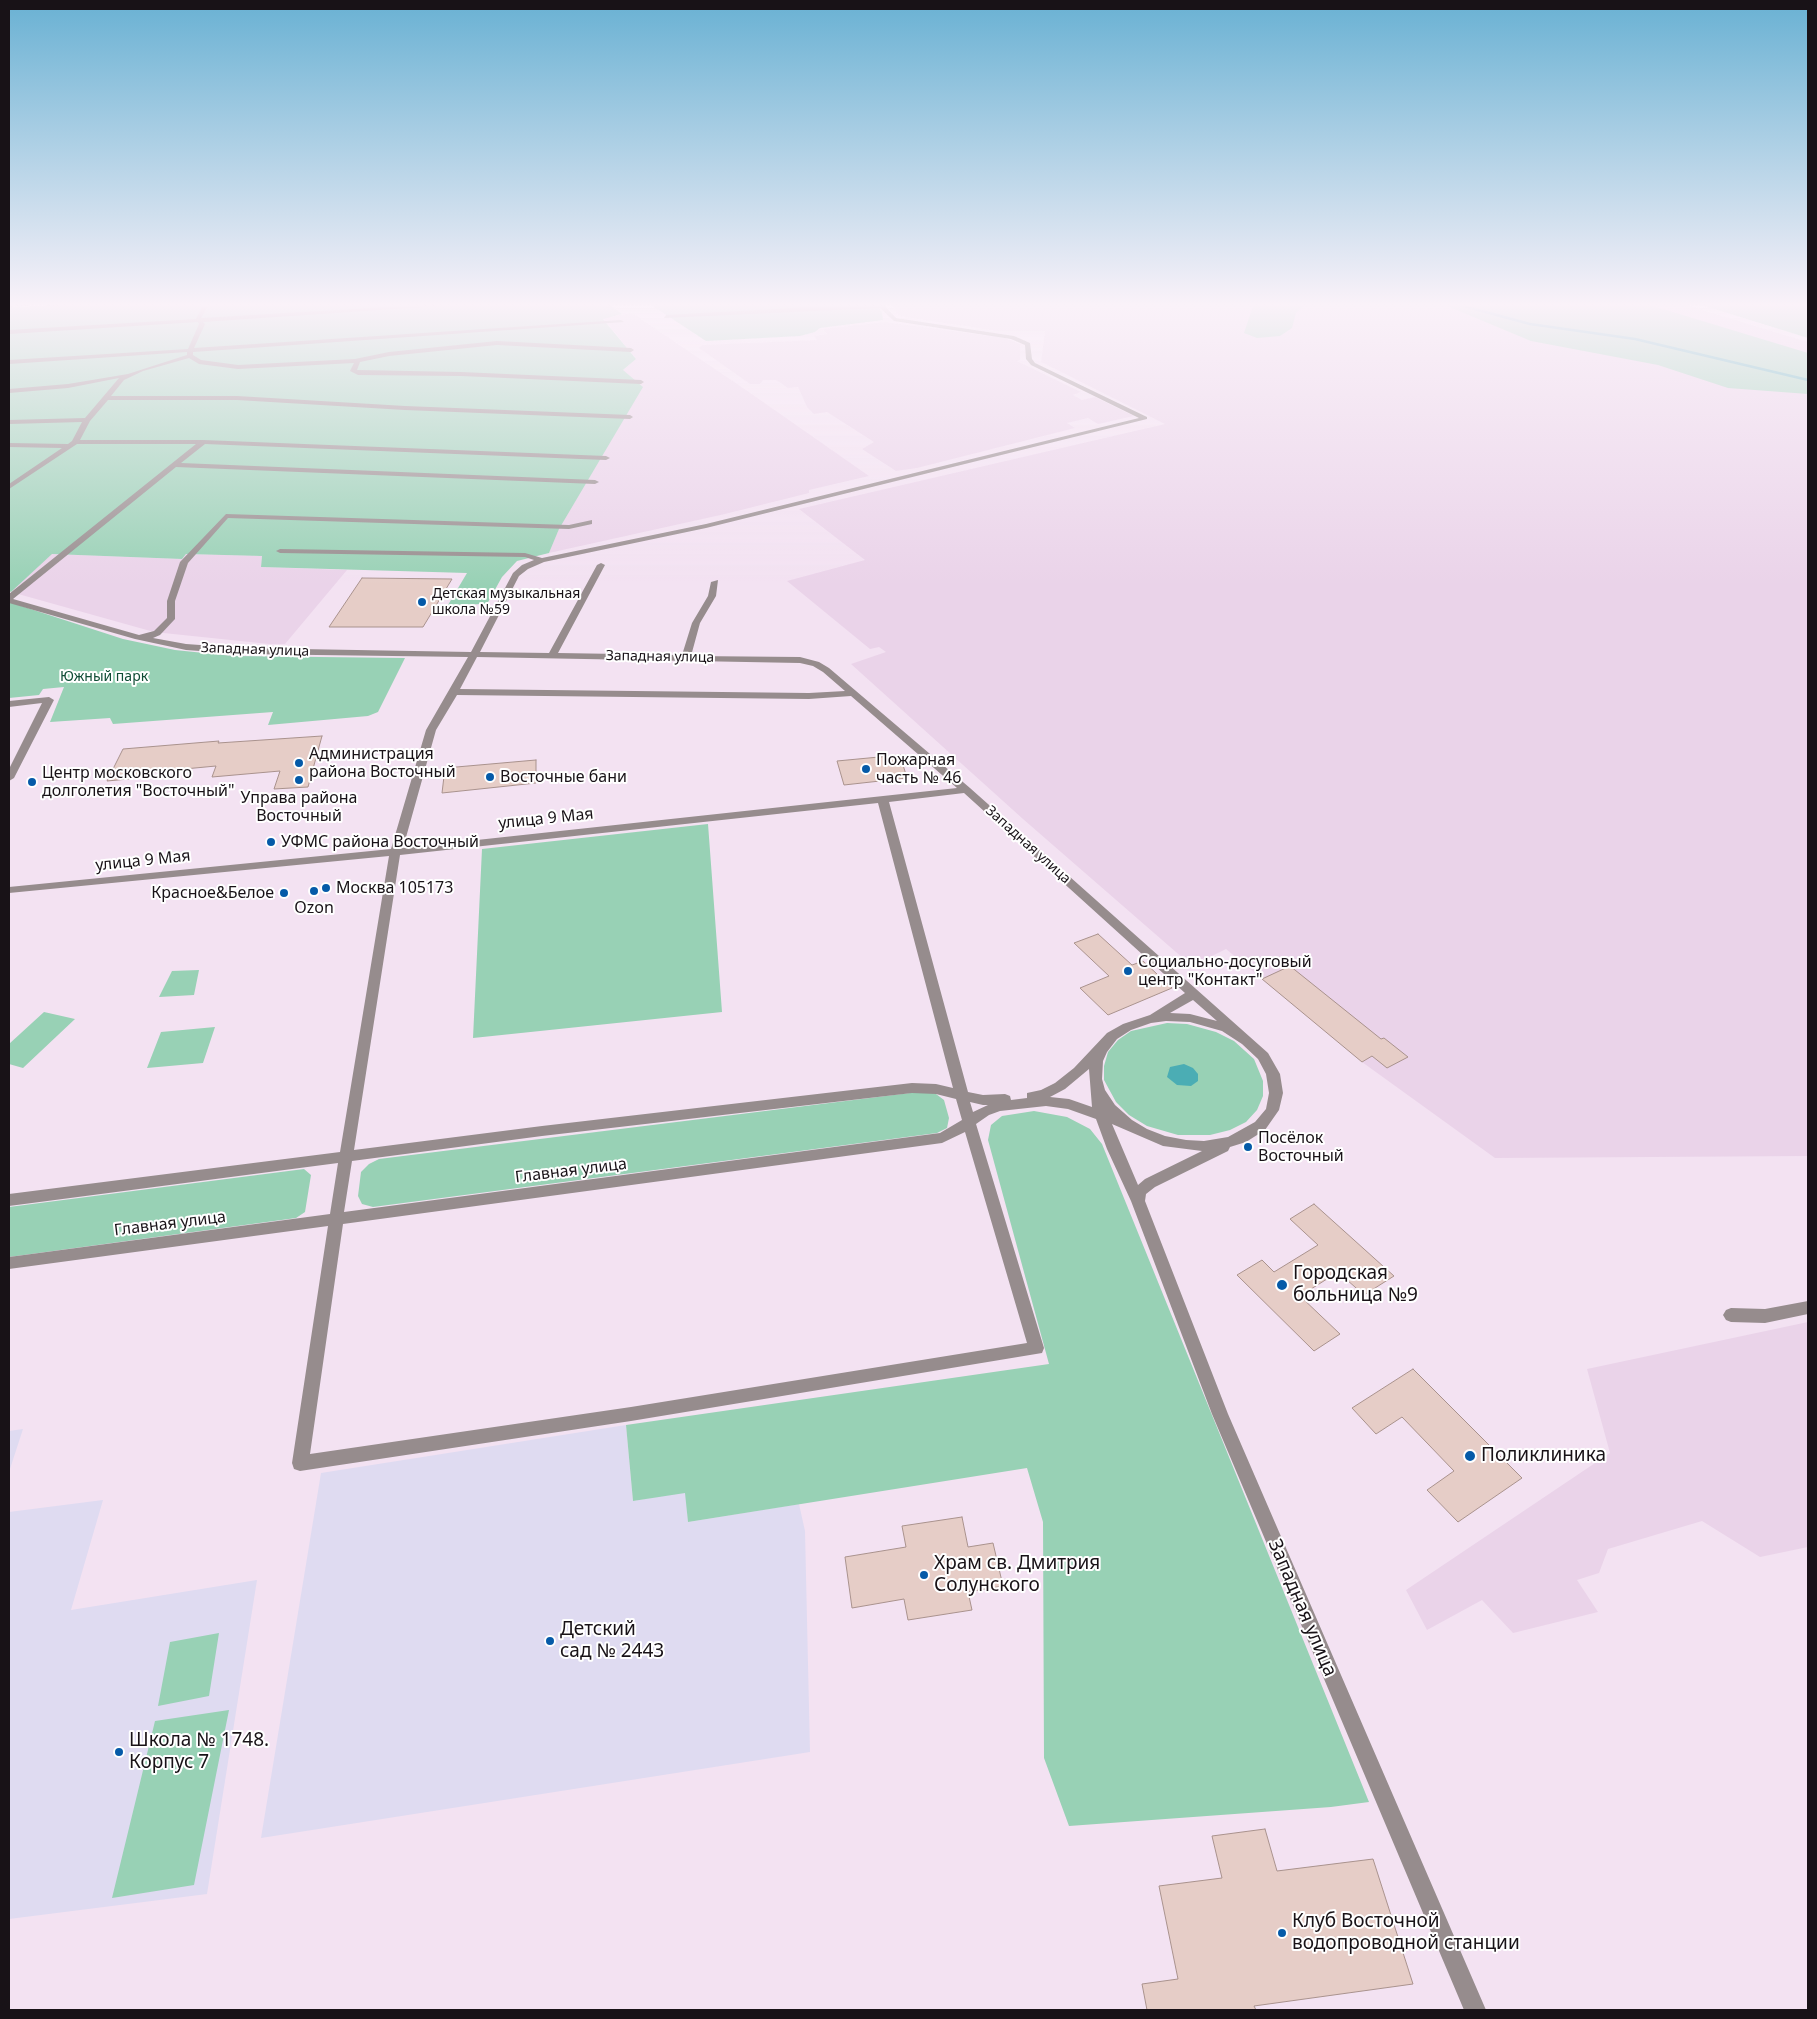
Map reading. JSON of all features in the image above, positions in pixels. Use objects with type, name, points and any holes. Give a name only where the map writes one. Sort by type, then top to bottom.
[{"type":"street","points":[[883,800],[969,1122],[1036,1348],[631,1414],[300,1463],[394,852],[400,842],[431,730],[454,692],[516,575],[525,566],[542,560],[706,526],[1145,418],[1102,397]]},
{"type":"street","points":[[9,487],[72,444],[87,420],[106,398],[237,398],[406,408],[630,417]]},
{"type":"street","points":[[9,422],[87,420]]},
{"type":"street","points":[[9,599],[203,442]]},
{"type":"street","points":[[9,446],[203,442],[606,458]]},
{"type":"street","points":[[173,465],[595,482]]},
{"type":"street","points":[[144,638],[157,633],[172,619],[170,601],[184,562],[226,516],[470,525],[569,526],[589,522]]},
{"type":"street","points":[[280,551],[525,555],[542,560]]},
{"type":"street","points":[[552,656],[601,565]]},
{"type":"street","points":[[686,658],[696,623],[712,596],[715,582]]},
{"type":"street","name":"Западная улица","points":[[9,599],[144,638],[186,647],[242,651],[800,660],[816,664],[826,670],[966,790],[1247,1041]]},
{"type":"street","points":[[454,692],[800,696],[853,693]]},
{"type":"street","points":[[9,704],[49,700],[9,778]]},
{"type":"street","name":"улица 9 Мая","points":[[9,890],[394,852],[966,790]]},
{"type":"street","points":[[9,1200],[346,1156],[912,1088],[936,1089],[995,1101],[1044,1094],[1060,1086],[1073,1076],[1117,1032],[1175,1006],[1193,994]]},
{"type":"street","points":[[1138,1201],[1139,1192],[1150,1183],[1251,1133],[1267,1119],[1272,1110],[1276,1093],[1276,1083],[1269,1065],[1247,1041],[1226,1028],[1190,1018],[1166,1017],[1143,1021]]},
{"type":"street","points":[[1104,1045],[1096,1061],[1095,1079],[1105,1103],[1127,1124],[1150,1136],[1176,1144],[1204,1146],[1234,1140]]},
{"type":"street","name":"Западная улица","points":[[1095,1079],[1095,1091],[1102,1116],[1138,1201],[1189,1336],[1264,1521],[1475,2010]]},
{"type":"street","name":"Главная улица","points":[[9,1263],[942,1138],[984,1111],[999,1106],[1046,1101],[1069,1104],[1127,1124]]},
{"type":"street","points":[[1731,1316],[1765,1316],[1808,1308]]},
{"type":"shaded area","points":[[612,397],[756,397],[869,476],[809,490],[809,493],[725,514],[549,553]]},
{"type":"shaded area","points":[[803,397],[1077,397],[1082,400],[1095,397],[1134,416],[1098,424],[1088,418],[1067,423],[1075,428],[917,468],[896,471],[862,449],[874,442],[827,412],[814,414],[807,407]]},
{"type":"shaded area","points":[[1111,397],[1808,397],[1808,1156],[1495,1158],[1362,1062],[1226,949],[1192,966],[1023,819],[851,664],[886,652],[879,647],[870,649],[787,581],[865,560],[799,509],[1165,424]]},
{"type":"shaded area","points":[[51,554],[182,559],[186,554],[262,556],[261,567],[347,570],[285,644],[269,644],[154,632],[11,592]]},
{"type":"shaded area","points":[[1808,1322],[1808,1547],[1760,1557],[1702,1521],[1608,1549],[1599,1573],[1577,1580],[1598,1612],[1513,1633],[1482,1600],[1427,1630],[1406,1590],[1610,1453],[1587,1369]]},
{"type":"shaded area","name":"Детский сад № 2443","points":[[626,1425],[633,1501],[686,1492],[688,1522],[799,1504],[805,1531],[810,1752],[261,1838],[321,1473]]},
{"type":"shaded area","points":[[23,1429],[9,1472],[9,1431]]},
{"type":"shaded area","name":"Школа № 1748. Корпус 7","points":[[103,1500],[71,1610],[257,1580],[207,1894],[9,1919],[9,1512]]},
{"type":"green space","points":[[9,397],[637,397],[559,529],[549,553],[517,561],[502,577],[487,604],[448,605],[467,573],[261,567],[262,556],[186,554],[182,559],[52,554],[11,592],[9,591]]},
{"type":"green space","name":"Южный парк","points":[[9,602],[123,639],[175,650],[233,656],[405,658],[378,712],[368,716],[268,725],[273,712],[113,724],[110,718],[50,722],[64,687],[43,689],[39,695],[9,698]]},
{"type":"green space","points":[[708,824],[722,1012],[473,1038],[482,849]]},
{"type":"green space","points":[[199,970],[194,995],[159,997],[172,971]]},
{"type":"green space","points":[[44,1012],[75,1019],[23,1068],[9,1064],[9,1044]]},
{"type":"green space","points":[[1167,1023],[1187,1024],[1216,1032],[1234,1041],[1254,1059],[1263,1081],[1263,1096],[1257,1110],[1246,1122],[1230,1130],[1210,1135],[1178,1135],[1147,1126],[1129,1115],[1116,1102],[1104,1080],[1104,1066],[1108,1052],[1118,1040],[1131,1031]]},
{"type":"green space","points":[[215,1027],[203,1063],[147,1068],[161,1032]]},
{"type":"green space","points":[[926,1091],[936,1094],[944,1100],[949,1118],[947,1128],[937,1133],[373,1207],[362,1204],[358,1196],[361,1172],[369,1164],[379,1159]]},
{"type":"green space","points":[[1034,1111],[1067,1117],[1090,1129],[1102,1144],[1369,1802],[1331,1807],[1069,1826],[1044,1758],[1043,1522],[1027,1468],[688,1522],[685,1493],[633,1501],[626,1425],[1049,1364],[988,1140],[991,1125],[1002,1116]]},
{"type":"green space","points":[[304,1169],[311,1175],[305,1212],[296,1218],[9,1257],[9,1207]]},
{"type":"green space","points":[[219,1633],[209,1696],[158,1706],[170,1642]]},
{"type":"green space","points":[[229,1710],[194,1885],[112,1898],[155,1721]]},
{"type":"water","points":[[1184,1064],[1193,1068],[1198,1074],[1198,1081],[1191,1086],[1177,1085],[1167,1077],[1170,1067]]},
{"type":"building","name":"Детская музыкальная школа №59","points":[[362,578],[452,579],[423,627],[329,627]]},
{"type":"building","points":[[322,736],[308,787],[274,789],[280,771],[212,777],[216,766],[142,773],[139,778],[107,781],[123,749],[219,741],[218,743]]},
{"type":"building","name":"Пожарная часть № 46","points":[[900,755],[907,778],[844,785],[837,761]]},
{"type":"building","name":"Восточные бани","points":[[536,760],[536,783],[442,793],[445,768]]},
{"type":"building","name":"Социально-досуговый центр \"Контакт\"","points":[[1098,934],[1132,965],[1143,961],[1172,988],[1108,1015],[1080,988],[1109,976],[1074,943]]},
{"type":"building","points":[[1290,966],[1381,1039],[1384,1038],[1408,1057],[1387,1068],[1372,1056],[1362,1062],[1262,979]]},
{"type":"building","name":"Городская больница №9","points":[[1314,1204],[1394,1276],[1364,1295],[1338,1272],[1300,1296],[1340,1334],[1314,1351],[1237,1275],[1262,1260],[1274,1272],[1318,1245],[1290,1219]]},
{"type":"building","name":"Поликлиника","points":[[1413,1369],[1522,1478],[1458,1522],[1427,1490],[1454,1471],[1402,1417],[1376,1434],[1352,1408]]},
{"type":"building","name":"Храм св. Дмитрия Солунского","points":[[962,1517],[968,1547],[993,1543],[1003,1586],[968,1592],[972,1610],[908,1620],[904,1599],[852,1608],[845,1557],[906,1547],[902,1526]]},
{"type":"building","name":"Клуб Восточной водопроводной станции","points":[[1265,1829],[1277,1871],[1373,1859],[1413,1984],[1254,2006],[1256,2010],[1147,2010],[1142,1984],[1178,1979],[1159,1886],[1222,1878],[1212,1836]]},
{"type":"place","name":"Детская музыкальная школа №59","points":[[422,602]]},
{"type":"place","name":"Администрация района Восточный","points":[[299,763]]},
{"type":"place","name":"Пожарная часть № 46","points":[[866,769]]},
{"type":"place","name":"Восточные бани","points":[[490,777]]},
{"type":"place","name":"Управа района Восточный","points":[[299,780]]},
{"type":"place","name":"Центр московского долголетия \"Восточный\"","points":[[32,782]]},
{"type":"place","name":"УФМС района Восточный","points":[[271,842]]},
{"type":"place","name":"Москва 105173","points":[[326,888]]},
{"type":"place","name":"Ozon","points":[[314,891]]},
{"type":"place","name":"Красное&Белое","points":[[284,893]]},
{"type":"place","name":"Социально-досуговый центр \"Контакт\"","points":[[1128,971]]},
{"type":"place","name":"Посёлок Восточный","points":[[1248,1147]]},
{"type":"place","name":"Городская больница №9","points":[[1282,1285]]},
{"type":"place","name":"Поликлиника","points":[[1470,1456]]},
{"type":"place","name":"Храм св. Дмитрия Солунского","points":[[924,1575]]},
{"type":"place","name":"Детский сад № 2443","points":[[550,1641]]},
{"type":"place","name":"Школа № 1748. Корпус 7","points":[[119,1752]]},
{"type":"place","name":"Клуб Восточной водопроводной станции","points":[[1282,1933]]}]
